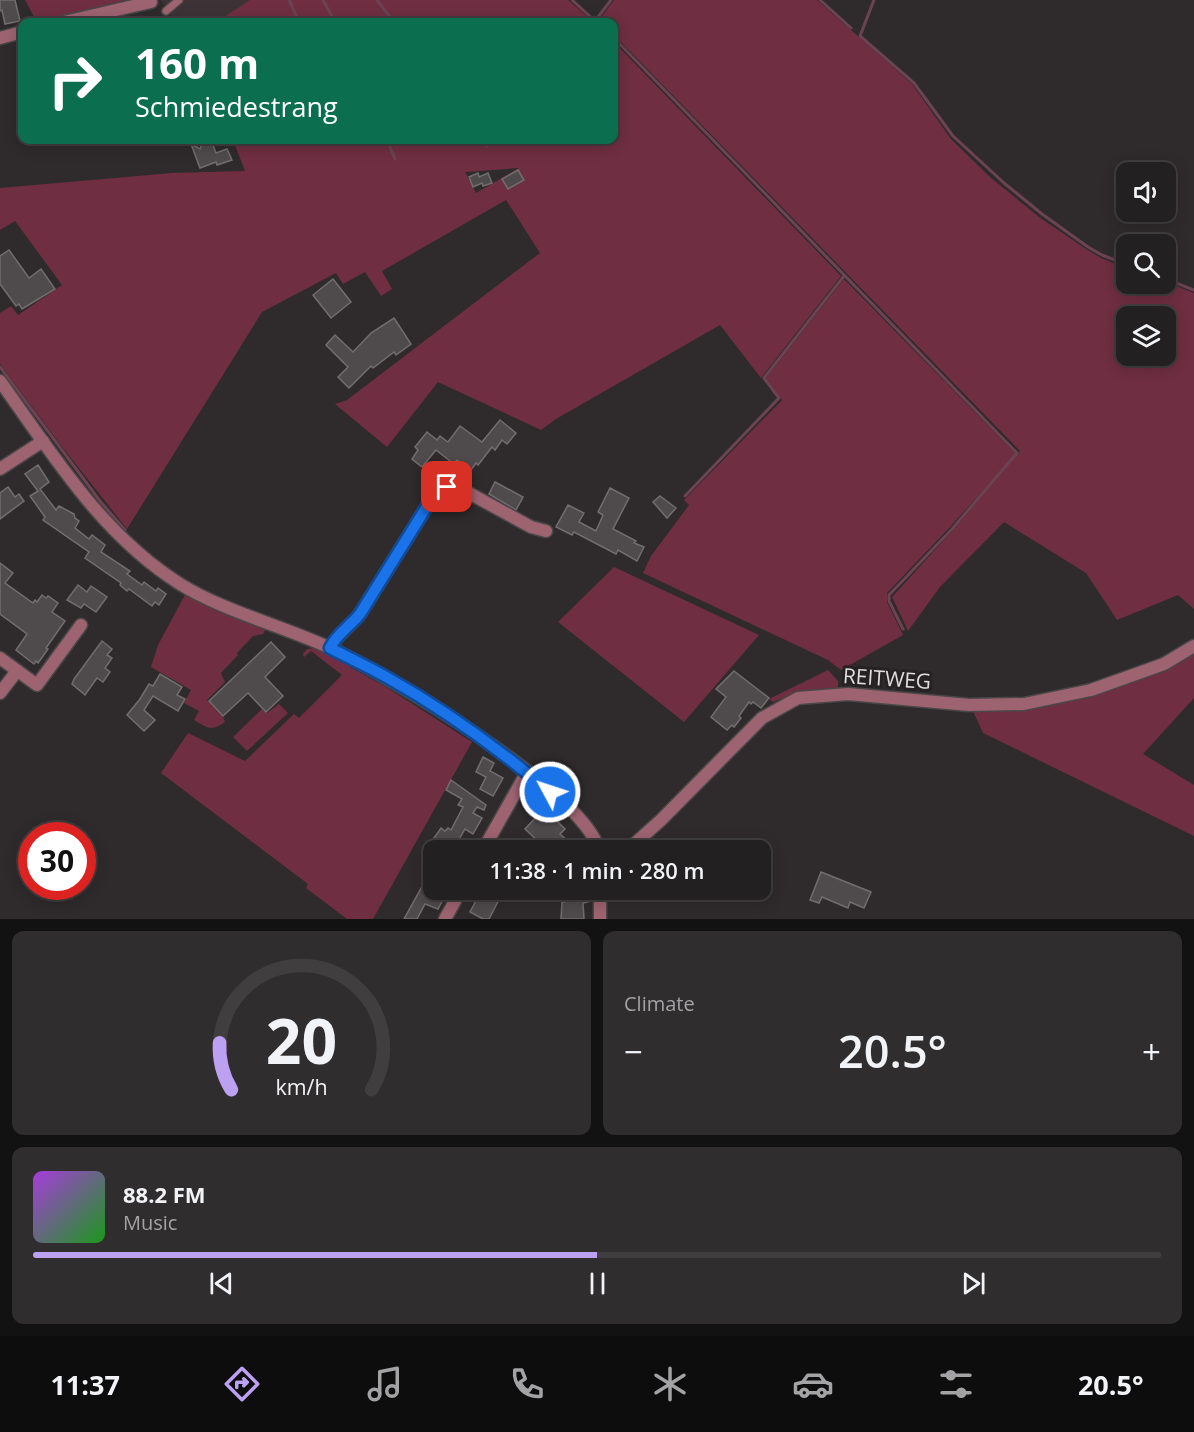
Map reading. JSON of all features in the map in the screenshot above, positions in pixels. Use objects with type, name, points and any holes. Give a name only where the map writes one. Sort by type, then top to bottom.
[{"type":"street","points":[[81,18],[152,1]]},
{"type":"street","points":[[0,38],[18,33]]},
{"type":"street","points":[[0,381],[97,514],[126,543],[180,584],[207,598],[330,648],[389,678],[459,722],[526,772],[584,823],[595,840]]},
{"type":"street","points":[[0,469],[43,441]]},
{"type":"street","points":[[330,648],[360,614],[434,495],[447,487],[458,487],[531,527],[546,531]]},
{"type":"street","points":[[0,658],[37,685],[81,625]]},
{"type":"street","name":"REITWEG","points":[[640,840],[762,718],[798,698],[848,694],[969,705],[1024,704],[1091,690],[1164,664],[1194,646]]},
{"type":"street","points":[[0,693],[17,671]]},
{"type":"street","points":[[489,840],[526,772]]},
{"type":"street","points":[[445,919],[455,900]]},
{"type":"street","points":[[600,900],[600,919]]},
{"type":"lane","points":[[166,11],[179,0]]},
{"type":"shaded area","points":[[25,0],[146,0],[69,18],[35,18]]},
{"type":"shaded area","points":[[161,0],[250,0],[222,18],[173,18]]},
{"type":"shaded area","points":[[250,0],[568,0],[589,18],[222,18]]},
{"type":"shaded area","points":[[614,0],[817,0],[912,84],[951,139],[990,177],[1039,217],[1086,249],[1116,264],[1116,294],[1176,294],[1176,286],[1194,293],[1194,609],[1178,595],[1117,620],[1086,573],[1004,522],[940,587],[908,631],[892,597],[1020,451],[618,39],[618,18],[600,18]]},
{"type":"shaded area","points":[[618,46],[841,276],[761,378],[720,325],[556,419],[541,430],[438,382],[387,447],[335,404],[347,400],[540,253],[506,200],[382,271],[392,289],[381,296],[365,272],[343,284],[336,273],[262,312],[127,529],[0,364],[0,313],[11,306],[18,315],[62,285],[15,221],[0,230],[0,188],[172,173],[245,171],[235,144],[618,144]],"holes":[[[519,168],[476,193],[465,172]]]},
{"type":"shaded area","points":[[844,279],[1016,454],[887,593],[887,602],[903,635],[841,670],[828,660],[643,573],[651,556],[689,505],[684,500],[782,400],[766,378]]},
{"type":"shaded area","points":[[614,567],[759,635],[684,722],[558,622]]},
{"type":"shaded area","points":[[186,593],[266,628],[263,634],[253,636],[221,673],[225,682],[207,700],[225,722],[213,728],[194,720],[199,711],[184,703],[191,690],[151,667],[158,645]]},
{"type":"shaded area","points":[[318,648],[352,664],[350,667],[386,687],[472,742],[373,919],[347,919],[306,888],[308,884],[161,773],[188,733],[245,761],[294,714],[299,718],[342,675],[311,651],[304,657],[303,654],[307,649]]},
{"type":"shaded area","points":[[1194,653],[1194,698],[1143,754],[1194,785],[1194,836],[983,733],[973,711],[1026,710],[1091,696],[1166,671]]},
{"type":"shaded area","points":[[828,670],[838,681],[838,688],[798,692],[773,702],[769,699]]},
{"type":"shaded area","points":[[279,704],[288,713],[247,751],[233,737],[262,709],[267,713]]},
{"type":"building","points":[[0,0],[15,0],[18,21],[5,24],[2,10],[0,11]]},
{"type":"building","points":[[191,144],[200,149],[202,144],[213,144],[216,153],[227,149],[232,160],[217,165],[216,162],[200,168]]},
{"type":"building","points":[[518,170],[524,180],[508,189],[502,179]]},
{"type":"building","points":[[478,173],[479,177],[488,173],[492,183],[483,186],[482,183],[473,187],[469,177]]},
{"type":"building","points":[[9,250],[29,278],[41,269],[55,289],[22,309],[19,304],[16,306],[0,284],[0,256]]},
{"type":"building","points":[[333,279],[351,302],[331,318],[313,295]]},
{"type":"building","points":[[394,318],[411,344],[396,355],[394,352],[373,368],[371,366],[349,388],[338,377],[348,367],[326,345],[335,335],[353,352],[371,333]]},
{"type":"building","points":[[500,420],[516,433],[507,444],[502,440],[495,450],[492,447],[471,470],[457,460],[454,464],[436,450],[422,467],[412,459],[418,450],[415,447],[427,432],[437,440],[440,436],[448,442],[460,426],[482,442]]},
{"type":"building","points":[[38,465],[49,482],[40,489],[56,510],[59,506],[74,514],[79,521],[75,528],[89,539],[92,535],[105,545],[101,552],[130,571],[127,574],[142,585],[144,582],[156,591],[158,588],[166,594],[159,605],[155,602],[152,606],[129,589],[127,591],[120,585],[121,583],[85,558],[89,552],[43,520],[45,517],[30,496],[38,491],[25,474]]},
{"type":"building","points":[[495,482],[523,497],[516,510],[489,494]]},
{"type":"building","points":[[8,487],[15,497],[19,494],[24,501],[0,519],[0,493]]},
{"type":"building","points":[[610,488],[629,498],[613,529],[644,547],[637,561],[618,550],[616,554],[574,532],[572,535],[556,527],[568,505],[584,513],[579,522],[596,531],[603,515],[598,512]]},
{"type":"building","points":[[660,496],[676,508],[667,518],[653,502]]},
{"type":"building","points":[[0,563],[13,573],[5,583],[33,603],[35,600],[37,602],[42,595],[46,598],[48,596],[58,603],[52,612],[65,621],[38,663],[36,661],[34,664],[16,650],[27,634],[0,614]]},
{"type":"building","points":[[78,585],[87,592],[91,586],[107,597],[96,612],[84,604],[81,608],[67,600]]},
{"type":"building","points":[[102,641],[112,649],[107,655],[112,658],[105,668],[110,672],[103,682],[97,678],[85,695],[72,684]]},
{"type":"building","points":[[271,642],[285,657],[265,677],[283,696],[266,712],[248,693],[223,716],[209,701]]},
{"type":"building","points":[[734,671],[769,698],[761,708],[749,702],[734,727],[732,725],[727,730],[711,717],[726,697],[716,689]]},
{"type":"building","points":[[160,674],[182,687],[177,695],[185,699],[178,711],[153,696],[144,710],[155,720],[144,731],[127,715],[149,684],[153,686]]},
{"type":"building","points":[[483,757],[494,763],[490,771],[503,778],[493,796],[480,789],[486,777],[476,772]]},
{"type":"building","points":[[451,780],[486,805],[484,810],[477,807],[473,813],[482,818],[473,834],[465,829],[459,840],[434,838],[441,828],[445,831],[448,828],[451,830],[463,807],[458,805],[462,799],[446,790]]},
{"type":"building","points":[[542,796],[550,804],[545,809],[565,829],[560,834],[567,840],[537,840],[525,829],[543,810],[536,802]]},
{"type":"building","points":[[821,872],[871,892],[864,908],[850,902],[848,908],[822,897],[819,903],[810,900]]},
{"type":"building","points":[[423,885],[423,900],[443,900],[438,909],[425,904],[417,919],[404,919]]},
{"type":"building","points":[[476,900],[499,900],[489,919],[483,919],[470,912]]},
{"type":"building","points":[[564,900],[588,900],[583,903],[584,919],[561,919],[562,902]]},
{"type":"waterway","points":[[289,0],[297,18]]},
{"type":"waterway","points":[[323,0],[333,18]]},
{"type":"waterway","points":[[377,0],[391,18]]},
{"type":"waterway","points":[[572,0],[592,18]]},
{"type":"waterway","points":[[597,18],[611,0]]},
{"type":"waterway","points":[[820,0],[851,28]]},
{"type":"waterway","points":[[874,0],[860,36],[914,83],[953,136],[1004,183],[1088,247],[1116,260]]},
{"type":"waterway","points":[[618,42],[1017,453],[952,529],[889,595],[889,601],[903,629]]},
{"type":"waterway","points":[[389,144],[395,159]]},
{"type":"waterway","points":[[685,496],[779,398],[764,378],[844,276]]},
{"type":"waterway","points":[[1176,283],[1194,290]]},
{"type":"waterway","points":[[0,367],[100,501],[125,530]]},
{"type":"route","points":[[447,487],[434,495],[360,614],[330,648],[389,678],[459,722],[550,792]]}]
